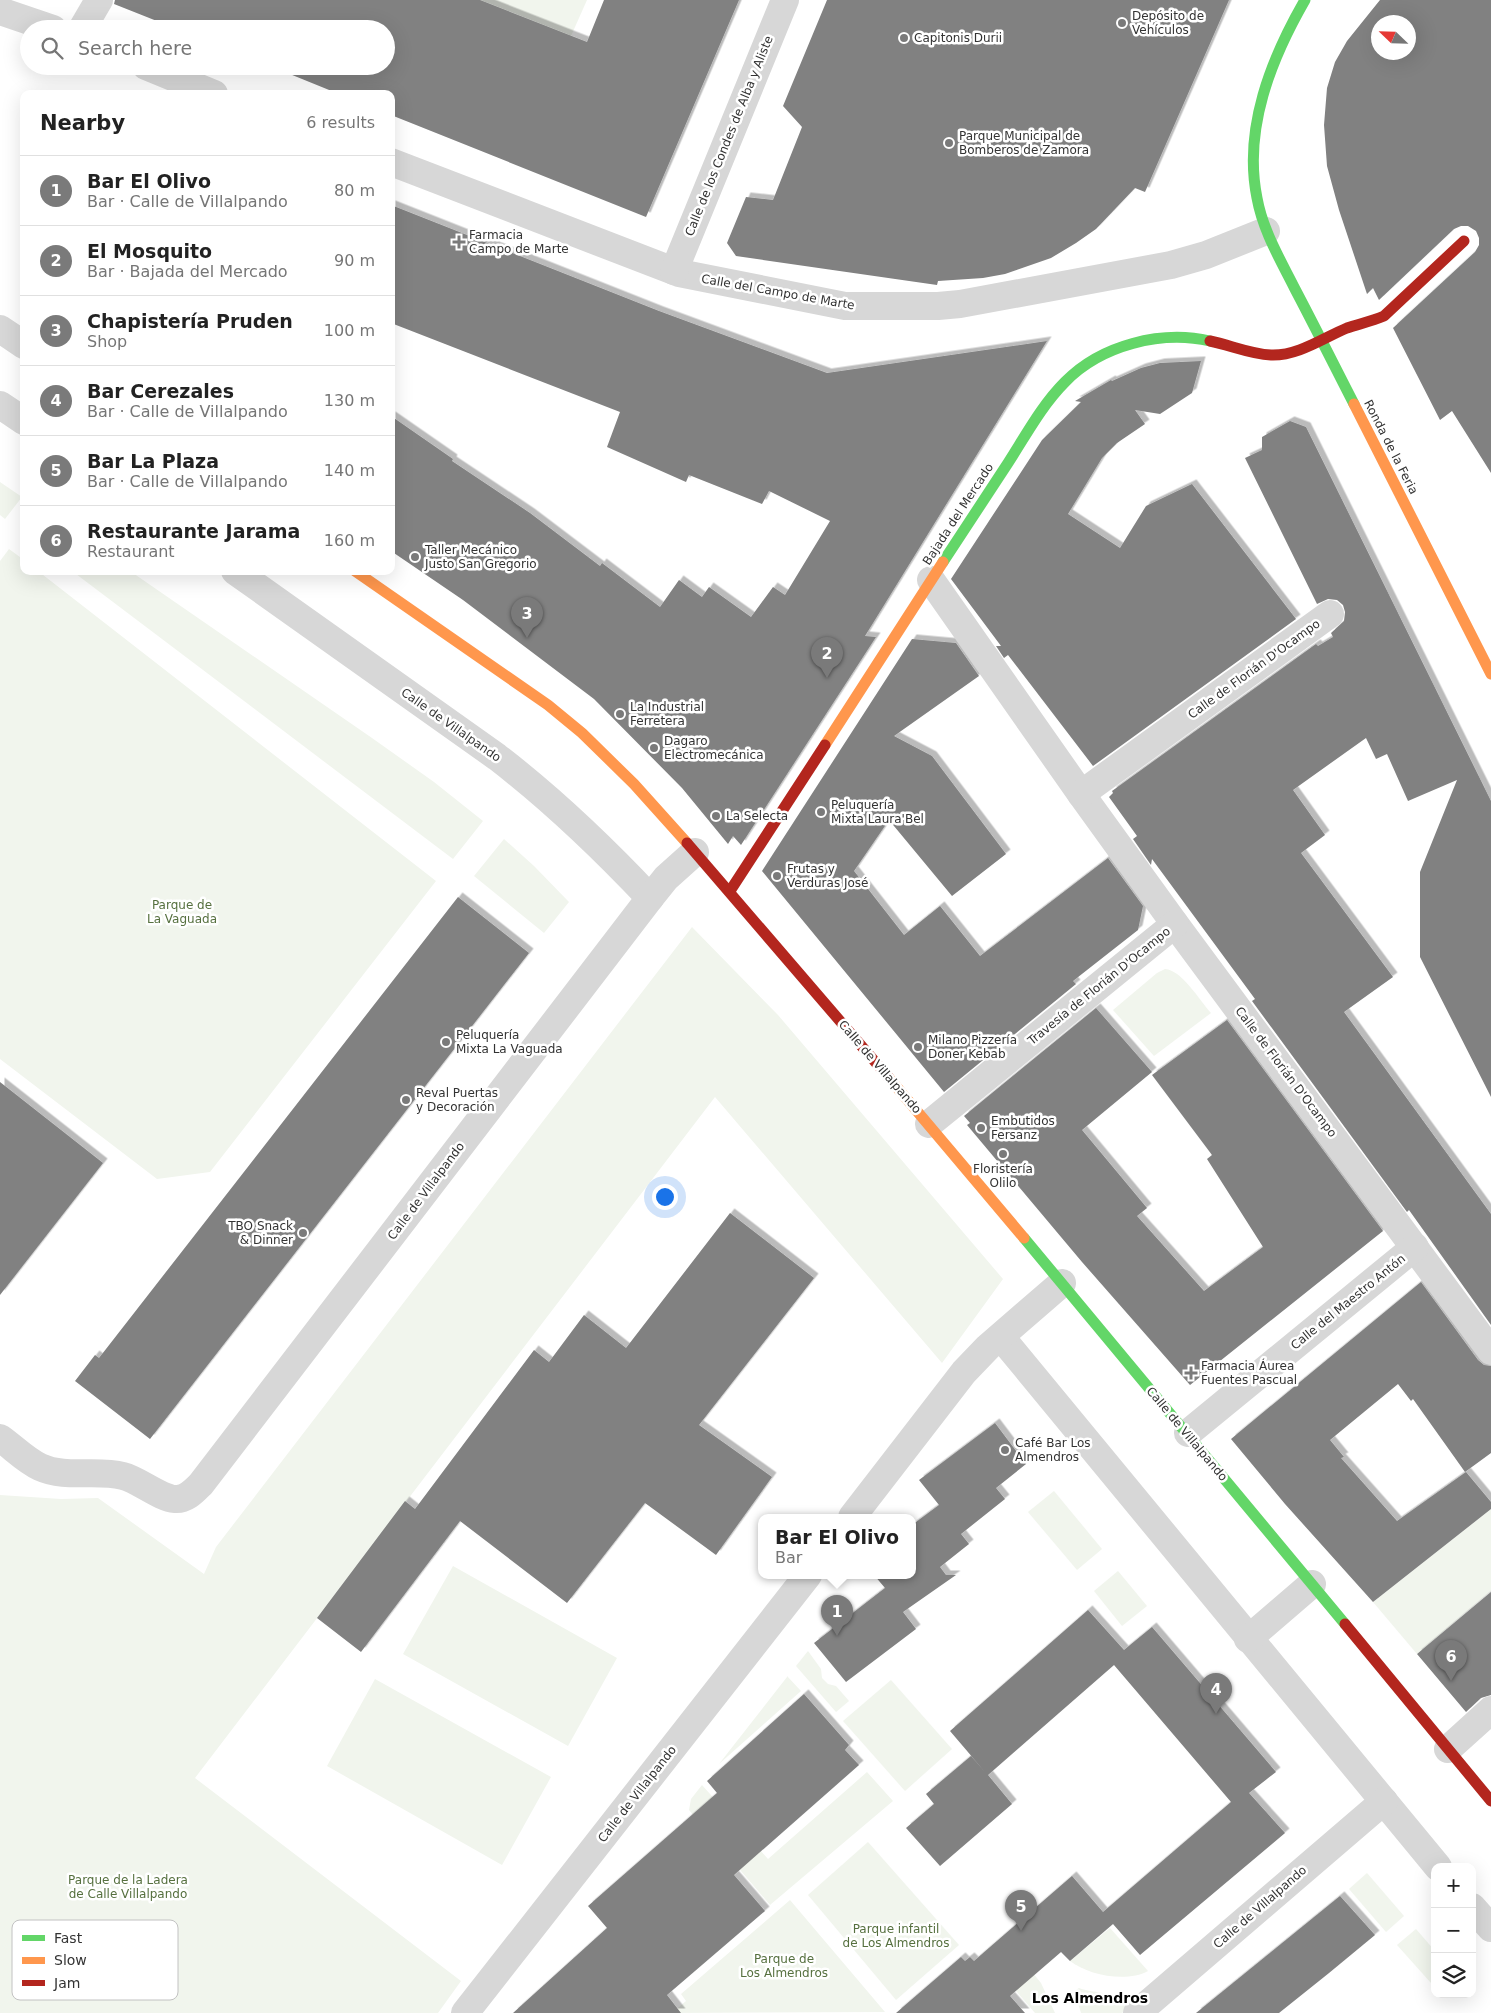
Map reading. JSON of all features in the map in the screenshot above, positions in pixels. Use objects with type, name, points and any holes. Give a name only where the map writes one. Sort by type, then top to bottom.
[{"type":"street","points":[[87,20],[99,0]]},
{"type":"street","name":"Calle de los Condes de Alba y Aliste","points":[[674,271],[785,0]]},
{"type":"street","name":"Ronda de la Feria","points":[[1306,0],[1280,49],[1265,84],[1256,122],[1254,160],[1256,196],[1266,231],[1491,674]]},
{"type":"street","points":[[0,11],[26,20]]},
{"type":"street","points":[[168,75],[204,90]]},
{"type":"street","name":"Calle del Campo de Marte","points":[[395,164],[674,271],[714,282],[845,306],[938,306],[960,304],[1164,267],[1206,255],[1266,231]]},
{"type":"street","name":"Bajada del Mercado","points":[[730,891],[1046,404],[1060,386],[1086,365],[1117,350],[1164,338],[1201,339],[1255,353],[1275,355],[1293,351],[1348,328],[1384,316],[1464,241]]},
{"type":"street","points":[[0,328],[20,342]]},
{"type":"street","points":[[0,405],[20,419]]},
{"type":"street","name":"Calle de Villalpando","points":[[241,575],[531,783],[585,830],[650,898]]},
{"type":"street","name":"Calle de Villalpando","points":[[361,575],[548,705],[582,733],[627,777],[730,891],[929,1124],[1188,1433],[1491,1801]]},
{"type":"street","name":"Calle de Florián D'Ocampo","points":[[931,580],[1175,924],[1416,1247],[1491,1351]]},
{"type":"street","name":"Calle de Florián D'Ocampo","points":[[1081,794],[1330,614]]},
{"type":"street","name":"Calle de Villalpando","points":[[0,1438],[31,1461],[52,1471],[63,1473],[106,1473],[125,1477],[175,1499],[187,1496],[201,1484],[650,898],[666,878],[695,852]]},
{"type":"street","name":"Travesía de Florián D'Ocampo","points":[[929,1124],[1175,924]]},
{"type":"street","name":"Calle del Maestro Antón","points":[[1188,1433],[1416,1247]]},
{"type":"street","points":[[854,1514],[951,1388],[976,1360],[1062,1283]]},
{"type":"street","points":[[1001,1337],[1435,1863]]},
{"type":"street","name":"Calle de Villalpando","points":[[465,2013],[805,1579]]},
{"type":"street","points":[[1248,1638],[1312,1584]]},
{"type":"street","points":[[1448,1748],[1491,1710]]},
{"type":"street","name":"Calle de Villalpando","points":[[1137,2013],[1384,1801]]},
{"type":"street","points":[[1473,1908],[1491,1928]]},
{"type":"green space","points":[[480,0],[587,0],[571,36]]},
{"type":"green space","points":[[0,482],[20,496],[20,500],[5,519],[0,515]]},
{"type":"green space","name":"Parque de La Vaguada","points":[[9,549],[20,557],[20,575],[43,575],[436,881],[210,1172],[157,1179],[0,1059],[0,561]]},
{"type":"green space","points":[[77,575],[136,575],[434,782],[483,821],[453,859]]},
{"type":"green space","points":[[504,839],[569,902],[544,933],[474,876]]},
{"type":"green space","name":"Parque de la Ladera de Calle Villalpando","points":[[692,927],[778,1015],[1003,1279],[942,1363],[715,1097],[195,1778],[461,1981],[438,2013],[0,2013],[0,1495],[61,1499],[98,1498],[204,1574],[216,1547]]},
{"type":"green space","points":[[1165,969],[1184,980],[1211,1013],[1154,1056],[1113,1010],[1157,973]]},
{"type":"green space","points":[[1054,1491],[1102,1549],[1077,1570],[1028,1512]]},
{"type":"green space","points":[[1491,1509],[1491,1591],[1417,1654],[1373,1602]]},
{"type":"green space","points":[[453,1566],[617,1658],[568,1746],[403,1654]]},
{"type":"green space","points":[[1118,1571],[1147,1606],[1122,1626],[1094,1591]]},
{"type":"green space","points":[[808,1651],[821,1669],[822,1678],[828,1684],[836,1686],[849,1701],[836,1712],[796,1666]]},
{"type":"green space","points":[[787,1677],[801,1691],[719,1764]]},
{"type":"green space","points":[[375,1679],[551,1777],[502,1865],[327,1766]]},
{"type":"green space","points":[[891,1680],[952,1749],[905,1791],[843,1721]]},
{"type":"green space","points":[[867,1772],[893,1801],[770,1905],[689,1810],[691,1799],[702,1785],[768,1859]]},
{"type":"green space","name":"Parque infantil de Los Almendros","points":[[868,1842],[959,1945],[896,2000],[808,1895]]},
{"type":"green space","points":[[1367,1873],[1404,1916],[1386,1932],[1349,1889]]},
{"type":"green space","name":"Parque de Los Almendros","points":[[790,1900],[885,2012],[672,2013],[686,2001],[681,1994]]},
{"type":"green space","points":[[1110,1928],[1148,1971],[1139,1975],[1108,1976],[1087,1970],[1070,1961]]},
{"type":"green space","points":[[1416,1929],[1431,1946],[1431,1983],[1397,1945]]},
{"type":"green space","points":[[1003,1936],[1041,1983],[1055,2013],[1035,2013],[983,1953]]},
{"type":"green space","points":[[1079,1988],[1127,1998],[1131,2000],[1131,2004],[1122,2013],[1081,2013],[1075,1993]]},
{"type":"building","points":[[115,0],[480,0],[587,42],[604,0],[739,0],[646,217],[395,117],[395,90],[329,90],[292,75],[395,75],[395,20],[154,20],[114,4]]},
{"type":"building","name":"Parque Municipal de Bomberos de Zamora","points":[[827,0],[1229,0],[1145,192],[1135,188],[1096,229],[1051,258],[1005,274],[983,278],[938,281],[937,285],[736,256],[727,243],[746,197],[773,200],[802,127],[783,106]]},
{"type":"building","points":[[1380,0],[1491,0],[1491,473],[1452,411],[1440,420],[1393,328],[1475,252],[1479,245],[1479,238],[1476,231],[1468,226],[1454,229],[1379,300],[1373,288],[1367,294],[1339,210],[1327,166],[1324,125],[1327,88],[1335,62],[1347,41]]},
{"type":"building","points":[[395,207],[659,311],[827,373],[1047,341],[865,636],[876,637],[741,845],[733,836],[728,844],[682,788],[594,699],[463,600],[395,554],[395,419],[453,459],[452,461],[530,513],[600,566],[602,563],[660,607],[679,580],[702,597],[709,587],[751,617],[773,587],[785,595],[830,521],[769,491],[762,504],[689,475],[686,482],[607,447],[620,412],[395,325]]},
{"type":"building","points":[[1201,361],[1192,393],[1160,414],[1135,410],[1145,424],[1117,443],[1102,458],[1068,514],[1120,548],[1146,506],[1192,484],[1296,619],[1093,766],[1008,655],[1004,658],[996,646],[1001,646],[951,579],[1042,440],[1081,402],[1075,401],[1111,380],[1141,368],[1160,363]]},
{"type":"building","points":[[1290,421],[1306,427],[1491,801],[1491,1097],[1420,957],[1420,872],[1457,780],[1408,801],[1387,754],[1376,759],[1366,738],[1293,790],[1325,835],[1301,853],[1393,977],[1344,1012],[1491,1214],[1491,1325],[1409,1210],[1407,1212],[1252,1001],[1255,999],[1152,859],[1151,865],[1133,839],[1137,836],[1109,797],[1113,793],[1112,791],[1316,644],[1318,646],[1333,637],[1331,633],[1344,621],[1345,612],[1343,605],[1337,600],[1328,599],[1317,604],[1245,458],[1262,450],[1262,437]]},
{"type":"building","points":[[912,639],[956,643],[979,676],[894,736],[932,756],[1006,854],[952,896],[889,820],[854,871],[904,935],[940,906],[980,956],[1108,858],[1143,906],[1138,930],[1073,981],[1076,984],[944,1092],[762,871]]},
{"type":"building","points":[[458,897],[529,953],[150,1439],[75,1381],[95,1355],[99,1358]]},
{"type":"building","points":[[1096,1008],[1152,1072],[1082,1130],[1147,1208],[1137,1216],[1204,1291],[1263,1247],[1207,1159],[1212,1155],[1152,1075],[1227,1020],[1383,1231],[1190,1385],[1082,1262],[967,1125],[970,1123],[964,1116]]},
{"type":"building","points":[[0,1082],[103,1163],[0,1295]]},
{"type":"building","points":[[730,1213],[814,1278],[699,1425],[772,1477],[716,1555],[645,1503],[567,1603],[460,1521],[361,1652],[317,1618],[405,1501],[415,1509],[534,1350],[549,1362],[584,1315],[626,1348]]},
{"type":"building","points":[[1421,1282],[1478,1360],[1484,1365],[1491,1366],[1491,1453],[1465,1472],[1413,1399],[1411,1401],[1398,1384],[1330,1440],[1344,1457],[1341,1458],[1397,1521],[1466,1472],[1491,1502],[1491,1509],[1373,1602],[1285,1504],[1231,1439]]},
{"type":"building","points":[[995,1423],[1026,1464],[996,1488],[1005,1499],[961,1534],[969,1544],[940,1567],[946,1575],[956,1575],[903,1612],[916,1629],[846,1682],[814,1643],[885,1588],[877,1579],[916,1579],[916,1522],[939,1505],[919,1480]]},
{"type":"building","points":[[1491,1592],[1491,1695],[1481,1698],[1466,1712],[1417,1654]]},
{"type":"building","points":[[1088,1610],[1124,1650],[1152,1627],[1276,1772],[1249,1793],[1285,1833],[1140,1955],[1113,1924],[1070,1961],[1061,1952],[1010,1996],[1025,2013],[896,2013],[961,1957],[965,1961],[970,1957],[974,1961],[1072,1876],[1103,1912],[1231,1802],[1114,1665],[988,1775],[1012,1804],[940,1866],[906,1828],[934,1804],[926,1794],[971,1756],[985,1772],[950,1731]]},
{"type":"building","points":[[804,1694],[849,1745],[845,1750],[859,1765],[734,1875],[765,1911],[667,1995],[681,2013],[513,2013],[607,1928],[588,1906],[717,1793],[707,1781]]},
{"type":"building","points":[[1340,1896],[1375,1935],[1329,1973],[1279,2013],[1196,2013]]},
{"type":"traffic: fast","points":[[1305,0],[1281,46],[1263,95],[1254,146],[1257,198],[1263,222],[1278,256],[1354,404]]},
{"type":"traffic: fast","points":[[943,562],[1042,410],[1065,382],[1080,369],[1096,358],[1114,350],[1152,339],[1191,338],[1210,341]]},
{"type":"traffic: fast","points":[[1024,1238],[1345,1624]]},
{"type":"traffic: slow","points":[[1354,404],[1491,674]]},
{"type":"traffic: slow","points":[[825,745],[943,562]]},
{"type":"traffic: slow","points":[[361,575],[548,705],[582,733],[634,784],[687,843]]},
{"type":"traffic: slow","points":[[889,1078],[1024,1238]]},
{"type":"traffic: jam","points":[[1210,341],[1271,355],[1281,355],[1301,350],[1347,328],[1384,316],[1464,241]]},
{"type":"traffic: jam","points":[[730,891],[825,745]]},
{"type":"traffic: jam","points":[[687,843],[889,1078]]},
{"type":"traffic: jam","points":[[1345,1624],[1491,1801]]},
{"type":"place","name":"Depósito de Vehículos","points":[[1122,23]]},
{"type":"place","name":"Capitonis Durii","points":[[904,38]]},
{"type":"place","name":"Parque Municipal de Bomberos de Zamora","points":[[949,143]]},
{"type":"place","name":"Farmacia Campo de Marte","points":[[459,242]]},
{"type":"place","name":"Taller Mecánico Justo San Gregorio","points":[[415,557]]},
{"type":"place","name":"Chapistería Pruden","points":[[527,638]]},
{"type":"place","name":"El Mosquito","points":[[827,678]]},
{"type":"place","name":"La Industrial Ferretera","points":[[620,714]]},
{"type":"place","name":"Dagaro Electromecánica","points":[[654,748]]},
{"type":"place","name":"Peluquería Mixta Laura'Bel","points":[[821,812]]},
{"type":"place","name":"La Selecta","points":[[716,816]]},
{"type":"place","name":"Frutas y Verduras José","points":[[777,876]]},
{"type":"place","name":"Peluquería Mixta La Vaguada","points":[[446,1042]]},
{"type":"place","name":"Milano Pizzería Doner Kebab","points":[[918,1047]]},
{"type":"place","name":"Reval Puertas y Decoración","points":[[406,1100]]},
{"type":"place","name":"Embutidos Fersanz","points":[[981,1128]]},
{"type":"place","name":"Floristería Olilo","points":[[1003,1154]]},
{"type":"place","name":"TBO Snack & Dinner","points":[[303,1233]]},
{"type":"place","name":"Farmacia Áurea Fuentes Pascual","points":[[1191,1373]]},
{"type":"place","name":"Café Bar Los Almendros","points":[[1005,1450]]},
{"type":"place","name":"Bar El Olivo","points":[[837,1636]]},
{"type":"place","name":"Restaurante Jarama","points":[[1451,1681]]},
{"type":"place","name":"Bar Cerezales","points":[[1216,1714]]},
{"type":"place","name":"Bar La Plaza","points":[[1021,1931]]},
{"type":"district","name":"Los Almendros","points":[[1090,1998]]}]
